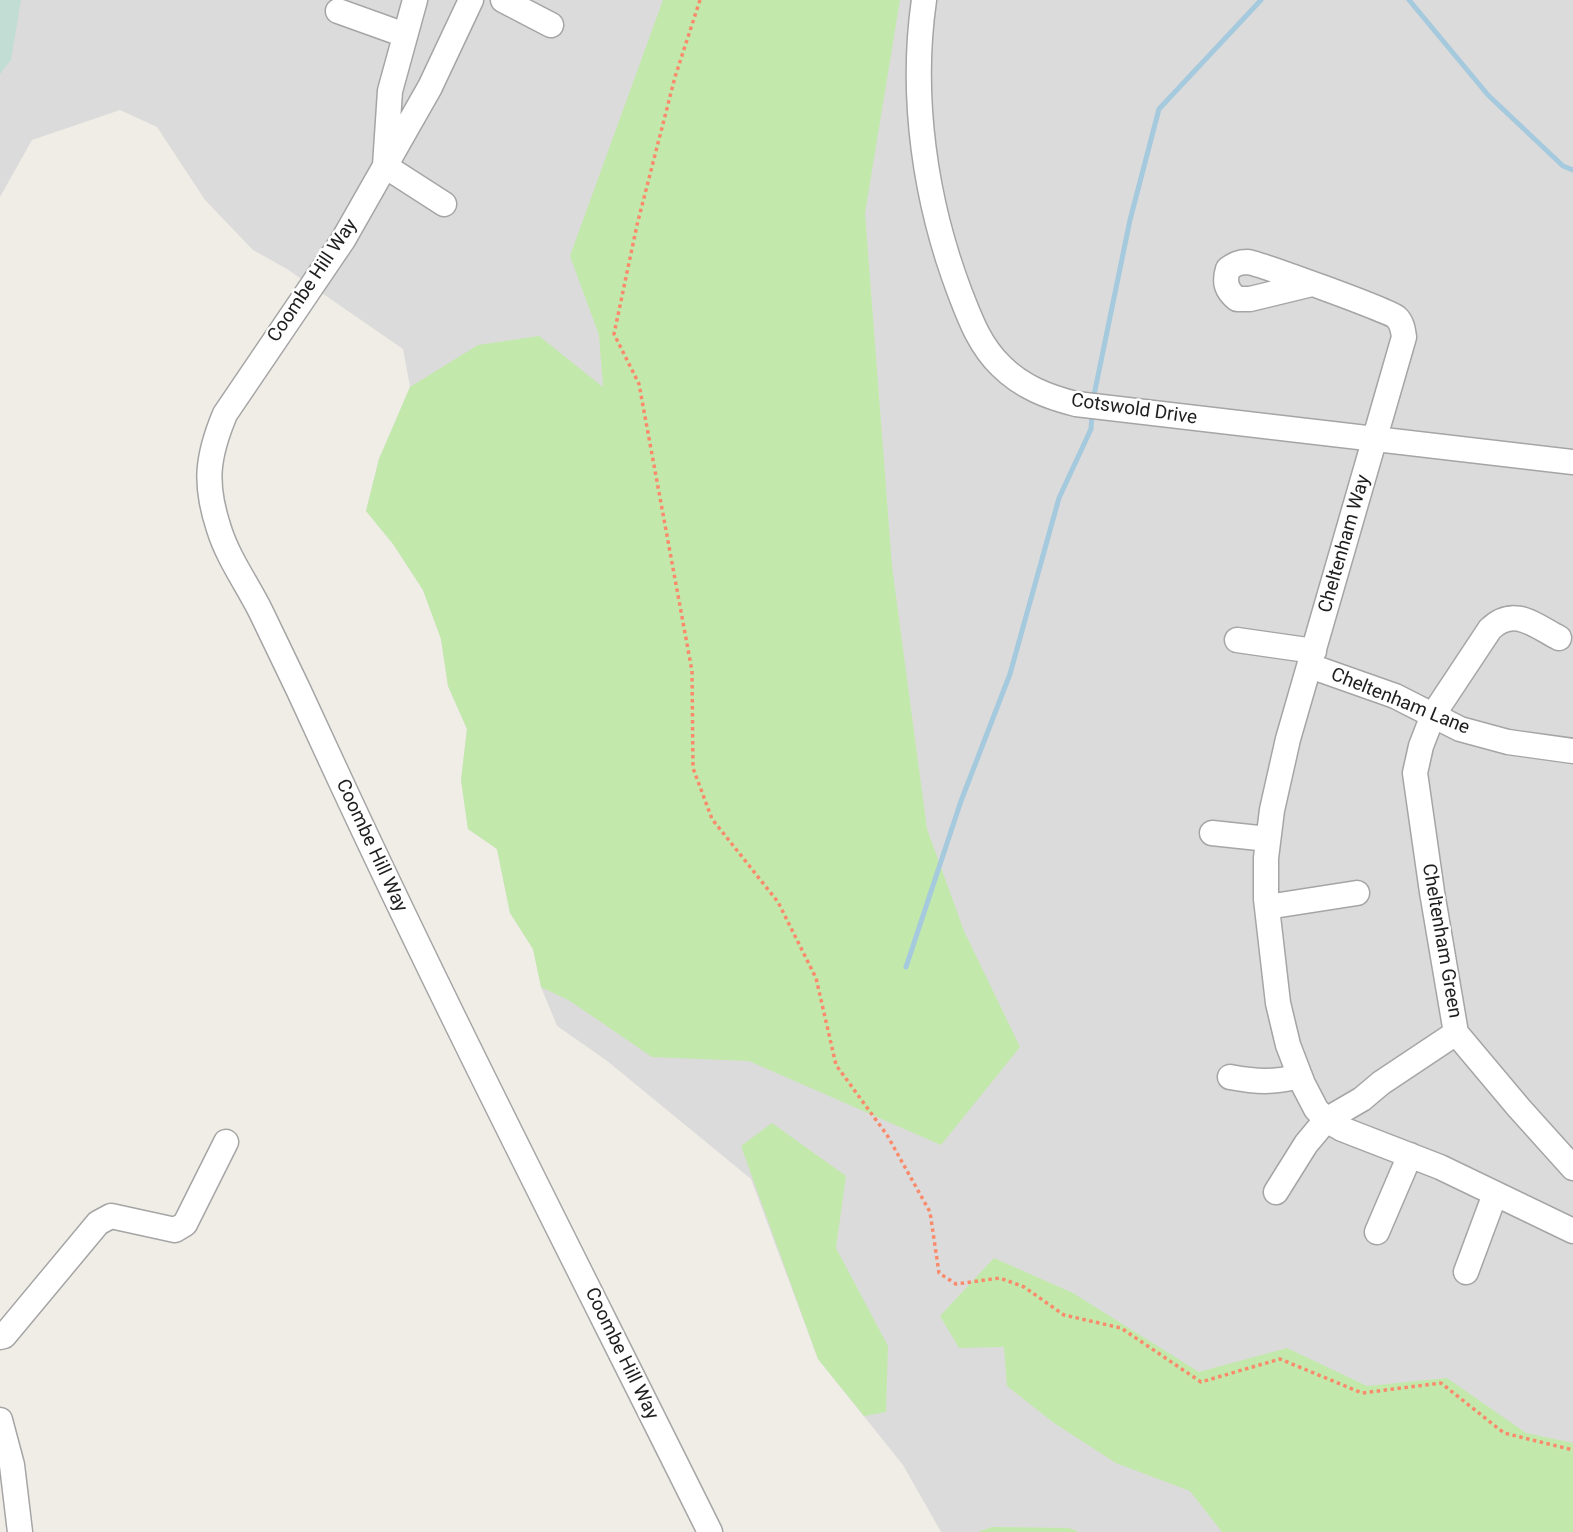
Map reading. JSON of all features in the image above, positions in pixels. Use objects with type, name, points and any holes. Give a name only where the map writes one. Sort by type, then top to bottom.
[{"type":"street","name":"Coombe Hill Way","points":[[385,166],[390,91],[415,0]]},
{"type":"street","name":"Coombe Hill Way","points":[[471,0],[423,100],[343,240],[225,414],[215,437],[209,462],[209,481],[219,531],[288,670],[402,915],[710,1532]]},
{"type":"street","points":[[503,0],[551,25]]},
{"type":"street","name":"Cotswold Drive","points":[[924,0],[919,75],[922,130],[929,178],[946,255],[976,335],[1001,366],[1014,377],[1047,396],[1076,404],[1573,462]]},
{"type":"street","points":[[338,11],[405,35]]},
{"type":"street","points":[[390,91],[406,100],[423,100]]},
{"type":"street","points":[[385,166],[444,204]]},
{"type":"street","name":"Cheltenham Way","points":[[1312,284],[1396,316],[1403,328],[1404,337],[1288,739],[1272,810],[1266,858],[1267,907],[1278,1003],[1288,1045],[1300,1076],[1316,1109],[1326,1120]]},
{"type":"street","name":"Cheltenham Green","points":[[1559,638],[1520,618],[1500,619],[1490,629],[1433,715],[1421,746],[1415,774],[1456,1032],[1573,1168]]},
{"type":"street","points":[[1237,640],[1312,659]]},
{"type":"street","name":"Cheltenham Lane","points":[[1312,659],[1460,729],[1508,742],[1573,751]]},
{"type":"street","points":[[1212,833],[1268,839]]},
{"type":"street","points":[[1267,907],[1357,892]]},
{"type":"street","points":[[1276,1192],[1306,1144],[1326,1120],[1362,1099],[1456,1032]]},
{"type":"street","points":[[1230,1077],[1277,1082],[1300,1076]]},
{"type":"street","points":[[1326,1120],[1342,1129],[1410,1155],[1573,1231]]},
{"type":"street","points":[[0,1337],[24,1316],[98,1223],[111,1216],[175,1230],[185,1224],[226,1142]]},
{"type":"street","points":[[1377,1232],[1410,1155]]},
{"type":"street","points":[[1466,1272],[1495,1194]]},
{"type":"street","points":[[0,1420],[12,1465],[20,1532]]},
{"type":"path","points":[[700,0],[675,77],[637,225],[614,334],[639,384],[692,671],[693,768],[712,819],[778,902],[816,978],[836,1065],[887,1135],[930,1212],[939,1273],[956,1284],[1000,1278],[1024,1287],[1064,1315],[1121,1328],[1201,1381],[1280,1359],[1362,1393],[1441,1382],[1504,1433],[1573,1450]]},
{"type":"shaded area","points":[[0,0],[1573,0],[1573,1532],[941,1532],[903,1465],[818,1359],[751,1179],[606,1060],[557,1026],[541,987],[533,949],[510,913],[497,849],[468,829],[461,780],[467,729],[448,686],[441,639],[423,590],[393,544],[366,511],[379,459],[410,387],[403,349],[287,269],[253,250],[205,200],[157,127],[120,110],[32,140],[0,197]]},
{"type":"shaded area","points":[[0,0],[21,0],[11,60],[0,74]]},
{"type":"green space","points":[[663,0],[900,0],[865,213],[892,566],[927,829],[964,931],[1020,1047],[941,1145],[749,1061],[652,1057],[570,1001],[541,987],[533,949],[510,913],[497,849],[468,829],[461,780],[467,729],[448,686],[441,639],[423,590],[393,544],[366,511],[379,459],[410,387],[478,345],[539,336],[603,387],[599,335],[570,256]]},
{"type":"green space","points":[[772,1123],[846,1176],[836,1248],[888,1346],[886,1412],[864,1416],[818,1359],[741,1146]]},
{"type":"green space","points":[[994,1258],[1073,1293],[1199,1372],[1287,1348],[1367,1386],[1447,1378],[1526,1433],[1573,1443],[1573,1532],[1222,1532],[1190,1491],[1116,1463],[1054,1423],[1007,1386],[1004,1347],[959,1348],[940,1316]]},
{"type":"green space","points":[[992,1527],[1069,1528],[1079,1532],[978,1532]]},
{"type":"waterway","points":[[1093,400],[1130,220],[1159,109],[1261,0]]},
{"type":"waterway","points":[[1409,0],[1488,95],[1563,166],[1573,170]]},
{"type":"waterway","points":[[906,967],[961,801],[1010,674],[1059,498],[1091,429],[1092,414]]}]
